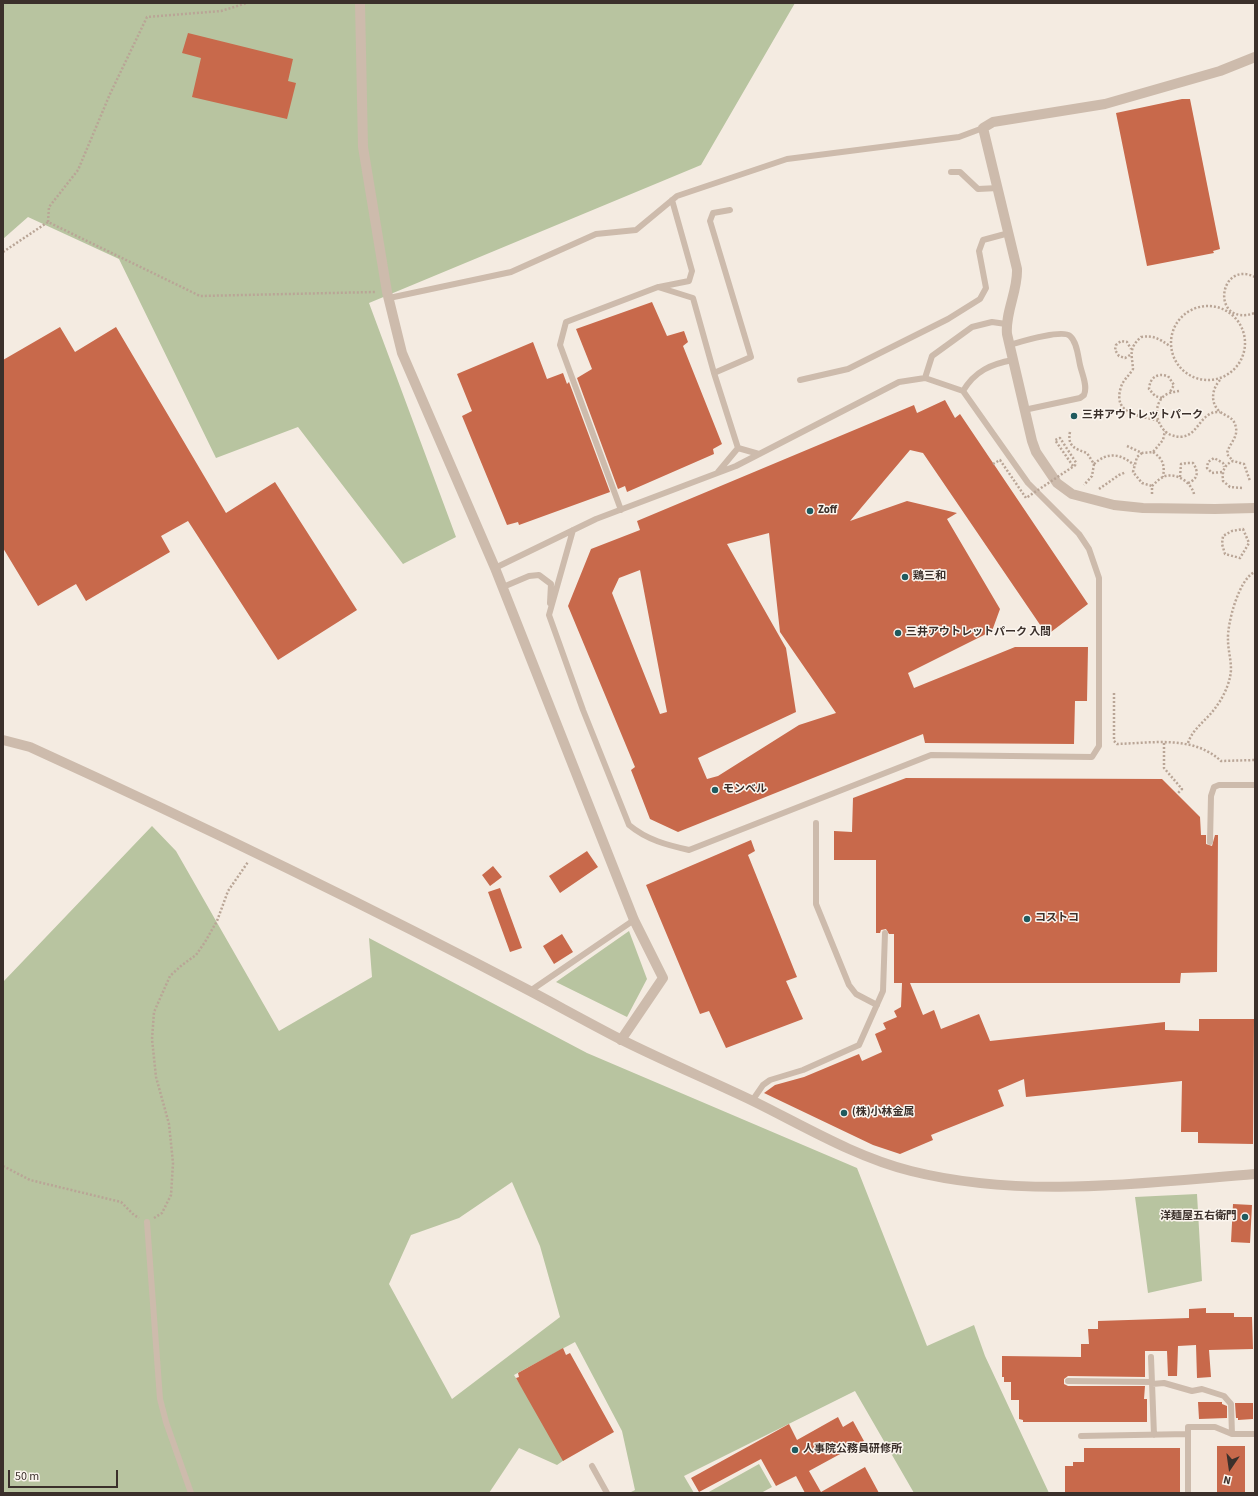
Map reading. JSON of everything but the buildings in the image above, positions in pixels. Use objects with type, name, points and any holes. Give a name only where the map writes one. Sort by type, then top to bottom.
[{"type":"street","points":[[360,3],[363,147],[388,295],[402,353],[503,587],[634,920],[663,978],[621,1040]]},
{"type":"street","points":[[1255,57],[1220,71],[1105,104],[993,122],[983,128],[1009,233],[1017,276],[1006,324],[1009,345],[1032,441],[1042,464],[1057,483],[1072,494],[1114,505],[1143,508],[1255,508]]},
{"type":"street","points":[[3,740],[30,747],[254,853],[530,991],[621,1040],[752,1101],[864,1156],[910,1171],[963,1181],[1037,1187],[1142,1183],[1255,1174]]},
{"type":"lane","points":[[388,295],[511,272],[596,234],[636,230],[677,196],[787,159],[959,137],[983,128]]},
{"type":"lane","points":[[951,172],[960,172],[978,189],[998,188]]},
{"type":"lane","points":[[621,510],[560,345],[566,322],[658,287],[689,281],[692,271],[672,200]]},
{"type":"lane","points":[[714,373],[750,357],[710,221],[713,213],[730,210]]},
{"type":"lane","points":[[800,380],[848,369],[948,319],[980,299],[986,288],[979,251],[983,240],[1009,233]]},
{"type":"lane","points":[[658,287],[693,298],[714,373],[738,448]]},
{"type":"lane","points":[[925,378],[932,356],[972,327],[992,322],[1006,324]]},
{"type":"lane","points":[[1009,345],[1064,333],[1070,335],[1074,342],[1086,387],[1084,395],[1080,398],[1024,410]]},
{"type":"lane","points":[[963,391],[970,379],[994,363],[1013,360]]},
{"type":"lane","points":[[495,568],[573,530],[717,473],[759,454],[899,382],[925,378],[963,391],[1028,483],[1079,534],[1089,548],[1099,578],[1099,746],[1092,758],[931,755],[689,850],[663,844],[638,832],[630,825],[583,710],[549,615],[551,584],[539,576],[529,576],[503,587]]},
{"type":"lane","points":[[738,448],[759,454]]},
{"type":"lane","points":[[717,473],[738,448]]},
{"type":"lane","points":[[549,615],[573,530]]},
{"type":"lane","points":[[1210,842],[1211,796],[1214,787],[1219,785],[1255,784]]},
{"type":"lane","points":[[816,823],[816,904],[849,985],[856,994],[877,1005]]},
{"type":"lane","points":[[530,991],[634,920]]},
{"type":"lane","points":[[752,1101],[763,1085],[770,1080],[803,1070],[859,1045],[883,991],[885,933]]},
{"type":"lane","points":[[147,1222],[160,1399],[166,1422],[191,1493]]},
{"type":"lane","points":[[1151,1358],[1154,1435]]},
{"type":"lane","points":[[1068,1381],[1164,1383],[1192,1391],[1202,1389],[1217,1392],[1224,1396],[1231,1404],[1232,1434]]},
{"type":"lane","points":[[1188,1493],[1188,1427],[1215,1427],[1232,1434],[1255,1434]]},
{"type":"lane","points":[[1081,1436],[1188,1434]]},
{"type":"lane","points":[[592,1466],[607,1493]]},
{"type":"path","points":[[48,222],[49,207],[78,170],[110,94],[147,17],[221,11],[247,3]]},
{"type":"path","points":[[3,252],[48,222]]},
{"type":"path","points":[[48,222],[200,296],[388,295]]},
{"type":"path","points":[[1255,277],[1249,274],[1239,274],[1229,280],[1223,292],[1226,306],[1230,312],[1236,317],[1244,330],[1245,350],[1240,361],[1231,373],[1220,379],[1209,381],[1198,379],[1186,373],[1176,363],[1170,346],[1175,323],[1184,314],[1194,308],[1206,305],[1218,307],[1230,312],[1241,316],[1255,313]]},
{"type":"path","points":[[1158,421],[1126,412],[1121,405],[1121,387],[1132,369],[1130,355],[1132,350],[1141,337],[1150,336],[1158,338],[1170,346]]},
{"type":"path","points":[[1130,355],[1125,358],[1119,356],[1115,350],[1116,345],[1121,341],[1127,342],[1131,346],[1132,350]]},
{"type":"path","points":[[1162,398],[1155,396],[1149,389],[1150,383],[1154,376],[1161,374],[1168,376],[1174,385],[1170,392],[1162,398],[1158,406],[1158,421],[1165,431],[1172,435],[1182,437],[1189,435],[1199,427],[1202,420],[1214,412],[1220,412],[1228,415],[1235,422],[1237,430],[1234,439],[1228,448],[1227,454],[1233,461],[1244,464],[1250,481]]},
{"type":"path","points":[[1220,379],[1215,385],[1213,395],[1214,403],[1220,412]]},
{"type":"path","points":[[1170,392],[1179,391]]},
{"type":"path","points":[[1127,446],[1142,453],[1153,452],[1163,440],[1165,431]]},
{"type":"path","points":[[1070,432],[1069,440],[1071,445],[1075,450],[1087,453],[1094,464]]},
{"type":"path","points":[[1060,438],[1075,465],[1055,440],[1060,438]]},
{"type":"path","points":[[1153,452],[1162,460],[1165,467],[1163,477]]},
{"type":"path","points":[[1142,453],[1134,465],[1135,476],[1142,483],[1152,486]]},
{"type":"path","points":[[1083,487],[1092,476],[1094,464],[1099,459],[1114,454],[1121,456],[1134,465]]},
{"type":"path","points":[[1222,472],[1212,473],[1207,468],[1208,462],[1214,458],[1219,460],[1224,467]]},
{"type":"path","points":[[993,464],[1000,460],[1026,498],[1075,465]]},
{"type":"path","points":[[1233,461],[1226,464],[1224,467],[1222,472],[1223,481],[1230,487],[1242,488]]},
{"type":"path","points":[[1180,477],[1182,464],[1187,462],[1193,464],[1197,469],[1198,476],[1188,483]]},
{"type":"path","points":[[1096,491],[1119,475],[1126,472]]},
{"type":"path","points":[[1152,486],[1163,477],[1180,477],[1188,483],[1194,494]]},
{"type":"path","points":[[1152,486],[1152,494]]},
{"type":"path","points":[[1243,529],[1249,543],[1240,558],[1225,554],[1222,544],[1223,536],[1232,531],[1243,529]]},
{"type":"path","points":[[1188,743],[1191,735],[1216,708],[1226,689],[1230,676],[1227,639],[1230,620],[1236,598],[1250,574],[1255,572]]},
{"type":"path","points":[[1114,693],[1114,741],[1117,744],[1188,743],[1210,751],[1220,761],[1255,760]]},
{"type":"path","points":[[1164,743],[1164,768],[1182,789],[1177,794]]},
{"type":"path","points":[[3,1166],[30,1180],[121,1202],[134,1215],[147,1222],[162,1213],[171,1195],[173,1163],[169,1124],[156,1077],[152,1039],[154,1012],[170,976],[196,955],[205,942],[217,921],[228,891],[254,853]]},
{"type":"green space","points":[[3,3],[795,3],[701,165],[369,303],[456,537],[403,564],[298,427],[216,458],[119,259],[28,217],[3,239]]},
{"type":"green space","points":[[152,826],[176,851],[279,1031],[372,977],[369,938],[587,1053],[857,1168],[927,1346],[974,1325],[985,1356],[1049,1493],[914,1493],[855,1391],[684,1476],[694,1493],[629,1493],[635,1490],[622,1431],[575,1342],[514,1375],[567,1458],[557,1465],[519,1448],[489,1493],[3,1493],[3,982]],"holes":[[[512,1182],[540,1246],[560,1317],[452,1399],[389,1284],[411,1235],[459,1218]]]},
{"type":"green space","points":[[629,931],[647,979],[627,1017],[556,982]]},
{"type":"green space","points":[[1197,1194],[1202,1281],[1148,1293],[1135,1197]]},
{"type":"green space","points":[[759,1464],[772,1487],[761,1493],[707,1493]]},
{"type":"place","name":"三井アウトレットパーク","points":[[1074,416]]},
{"type":"place","name":"Zoff","points":[[810,511]]},
{"type":"place","name":"鶏三和","points":[[905,577]]},
{"type":"place","name":"三井アウトレットパーク 入間","points":[[898,633]]},
{"type":"place","name":"モンベル","points":[[715,790]]},
{"type":"place","name":"コストコ","points":[[1027,919]]},
{"type":"place","name":"(株)小林金属","points":[[844,1113]]},
{"type":"place","name":"洋麺屋五右衛門","points":[[1245,1217]]},
{"type":"place","name":"人事院公務員研修所","points":[[795,1450]]}]
